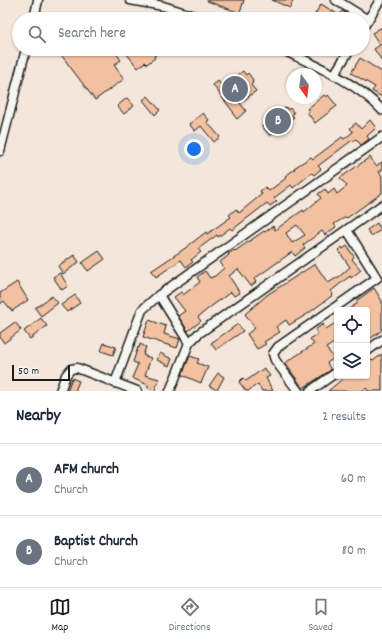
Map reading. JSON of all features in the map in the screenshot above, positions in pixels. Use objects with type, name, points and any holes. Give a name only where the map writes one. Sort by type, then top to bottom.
[{"type":"street","points":[[35,12],[38,0]]},
{"type":"street","points":[[130,0],[163,6],[182,12]]},
{"type":"street","points":[[336,0],[355,12]]},
{"type":"street","points":[[370,17],[380,0]]},
{"type":"street","points":[[0,151],[24,56]]},
{"type":"street","points":[[295,56],[334,75],[372,99],[382,110]]},
{"type":"street","points":[[334,75],[346,56]]},
{"type":"street","points":[[115,383],[142,310],[159,295],[382,137]]},
{"type":"street","points":[[170,391],[189,343],[198,334],[382,205]]},
{"type":"street","points":[[298,391],[275,360],[273,354],[278,347],[380,282],[347,230]]},
{"type":"street","points":[[159,295],[189,343]]},
{"type":"street","points":[[370,349],[382,340]]},
{"type":"street","points":[[60,391],[66,375],[71,369],[77,368],[136,391]]},
{"type":"street","points":[[310,391],[334,374]]},
{"type":"building","points":[[207,0],[244,0],[240,12]]},
{"type":"building","points":[[272,0],[293,0],[290,8]]},
{"type":"building","points":[[321,4],[334,12],[316,12]]},
{"type":"building","points":[[382,27],[382,61],[374,49],[380,45],[372,33]]},
{"type":"building","points":[[62,56],[118,56],[121,60],[114,65],[124,79],[95,100]]},
{"type":"building","points":[[128,56],[154,56],[155,58],[147,64],[145,62],[138,68]]},
{"type":"building","points":[[360,58],[382,72],[382,97],[372,91],[375,87],[351,73]]},
{"type":"building","points":[[243,71],[246,75],[248,73],[253,80],[251,85],[256,91],[240,103],[246,111],[237,119],[213,85],[218,81],[223,87]]},
{"type":"building","points":[[324,95],[326,97],[328,95],[337,106],[315,123],[307,112],[309,110],[307,109],[313,104],[322,104],[322,97]]},
{"type":"building","points":[[148,96],[160,110],[155,115],[143,100]]},
{"type":"building","points":[[127,98],[134,106],[124,114],[117,106]]},
{"type":"building","points":[[286,107],[288,110],[290,108],[294,113],[292,115],[294,117],[270,136],[262,126]]},
{"type":"building","points":[[203,113],[209,120],[207,122],[220,137],[214,142],[201,126],[195,131],[189,124]]},
{"type":"building","points":[[370,120],[376,128],[367,136],[369,139],[361,145],[356,139],[352,142],[351,141],[318,166],[321,169],[314,175],[312,173],[293,188],[291,185],[274,198],[277,201],[270,206],[267,203],[232,230],[230,228],[218,237],[217,235],[198,249],[201,252],[191,260],[193,262],[186,267],[181,260],[156,277],[151,271],[206,232],[207,234],[231,217],[229,215],[236,209],[239,213],[262,194],[260,191],[265,187],[269,191],[286,178],[285,176],[295,169],[294,168],[311,157],[313,159],[342,137],[344,139],[353,132],[350,128],[356,123],[361,129]]},
{"type":"building","points":[[370,157],[376,166],[382,162],[382,170],[379,172],[382,176],[382,193],[347,218],[346,217],[334,224],[336,227],[325,235],[322,231],[303,245],[305,248],[295,256],[292,252],[254,279],[256,282],[251,286],[238,269],[229,276],[240,293],[234,296],[231,292],[213,305],[198,317],[201,321],[188,331],[178,316],[185,311],[174,297],[181,292],[183,295],[200,282],[197,277],[205,271],[210,278],[215,276],[224,268],[220,262],[229,255],[228,254],[273,226],[275,230],[303,210],[304,212],[321,198],[318,194],[325,189],[328,194],[334,189],[337,194],[347,186],[340,178]],"holes":[[[297,225],[305,235],[292,243],[286,233]]]},
{"type":"building","points":[[377,223],[381,230],[371,236],[367,230]]},
{"type":"building","points":[[347,246],[354,257],[352,259],[361,270],[351,278],[350,276],[331,291],[333,295],[306,315],[289,325],[286,320],[276,327],[280,332],[264,342],[266,344],[257,349],[247,334],[255,328],[245,314],[267,295],[315,264],[328,283],[340,276],[350,267],[338,250]]},
{"type":"building","points":[[99,251],[105,259],[88,271],[82,263]]},
{"type":"building","points":[[74,255],[79,262],[63,274],[58,266]]},
{"type":"building","points":[[60,273],[68,286],[62,290],[53,277]]},
{"type":"building","points":[[17,282],[28,300],[12,311],[4,301],[0,304],[0,293]]},
{"type":"building","points":[[374,288],[382,301],[382,330],[370,339],[370,307],[352,307],[358,303],[356,301]]},
{"type":"building","points":[[75,295],[80,303],[67,312],[61,305]]},
{"type":"building","points":[[52,296],[58,303],[41,316],[35,308]]},
{"type":"building","points":[[41,318],[47,326],[30,339],[24,331]]},
{"type":"building","points":[[149,320],[166,326],[164,334],[180,339],[177,348],[143,337]]},
{"type":"building","points":[[15,322],[21,330],[4,343],[0,337],[0,333]]},
{"type":"building","points":[[238,324],[243,331],[216,350],[211,343]]},
{"type":"building","points":[[323,324],[326,329],[334,324],[334,343],[326,348],[334,358],[327,363],[331,370],[303,388],[285,363],[314,344],[310,339],[318,334],[315,330]]},
{"type":"building","points":[[104,343],[116,347],[113,355],[101,351]]},
{"type":"building","points":[[140,344],[146,347],[143,355],[151,358],[145,375],[159,379],[155,390],[148,388],[148,385],[132,378],[138,364],[133,362]]},
{"type":"building","points":[[160,353],[172,359],[169,366],[157,360]]},
{"type":"building","points":[[382,354],[382,391],[368,391],[366,388],[362,391],[328,391],[342,379],[370,379],[370,362]]},
{"type":"building","points":[[190,356],[199,359],[197,363],[208,367],[201,383],[182,375]]},
{"type":"building","points":[[264,368],[270,376],[266,378],[273,391],[262,391],[258,384],[246,391],[239,382],[243,378],[246,381]]},
{"type":"building","points":[[218,373],[224,377],[217,390],[209,386]]},
{"type":"building","points":[[72,378],[79,381],[75,391],[67,391]]},
{"type":"place","name":"AFM church","points":[[235,89]]},
{"type":"place","name":"Baptist Church","points":[[278,121]]}]
